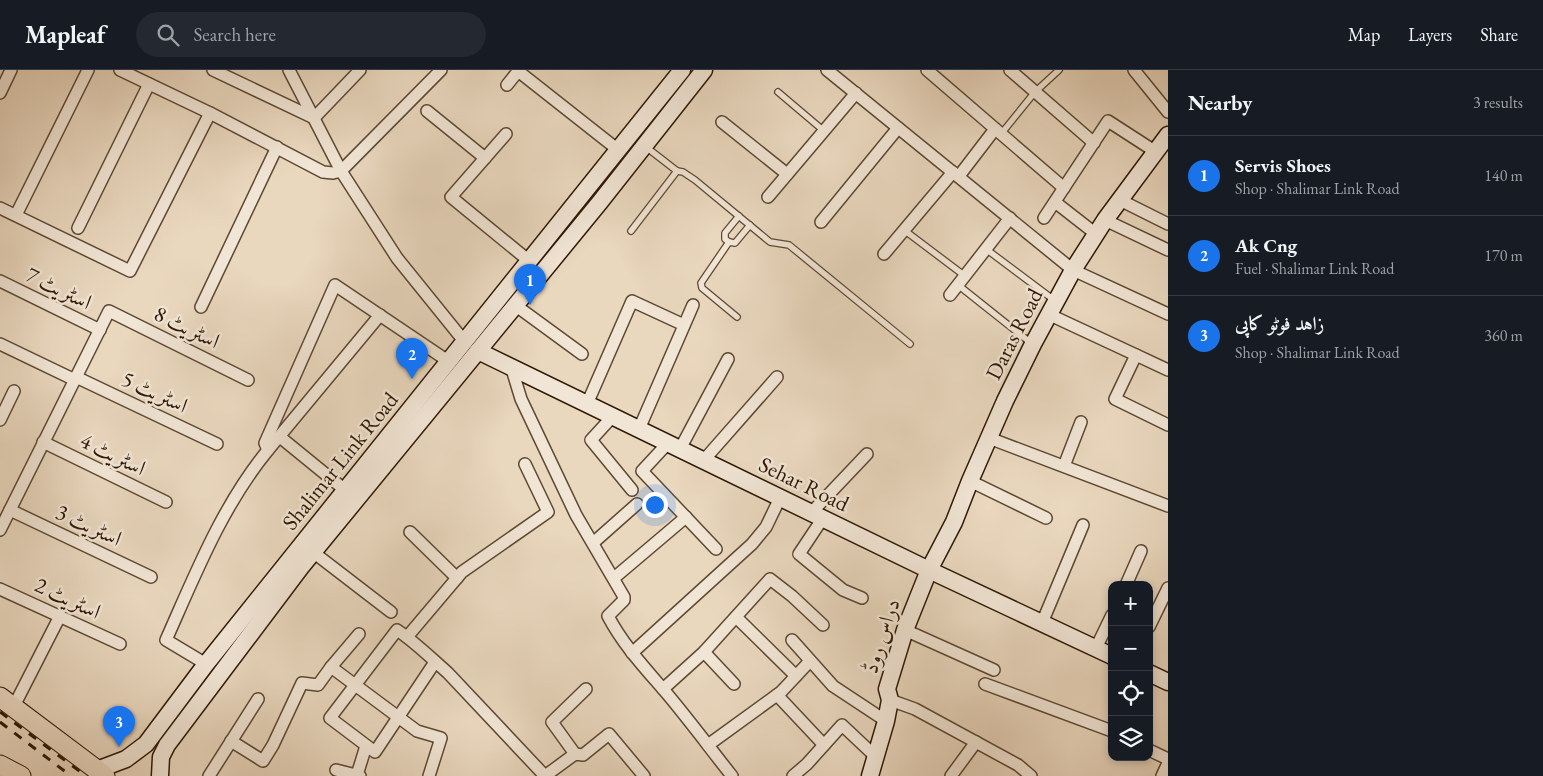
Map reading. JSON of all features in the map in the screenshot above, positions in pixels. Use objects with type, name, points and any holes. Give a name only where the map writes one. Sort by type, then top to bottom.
[{"type":"main road","name":"Shalimar Link Road","points":[[160,776],[161,757],[167,745],[313,552],[333,518],[345,490],[682,70]]},
{"type":"main road","name":"Shalimar Link Road","points":[[101,773],[126,759],[146,744],[206,664],[478,350],[600,202],[704,70]]},
{"type":"main road","name":"Daras Road","points":[[929,570],[954,522],[970,481],[1032,344],[1073,270],[1101,226],[1168,135]]},
{"type":"main road","points":[[585,190],[600,202]]},
{"type":"main road","name":"Sehar Road","points":[[478,350],[817,516],[1108,654]]},
{"type":"main road","name":"دراس روڈ","points":[[870,776],[886,721],[890,700],[887,689],[905,630],[929,570]]},
{"type":"main road","points":[[1153,675],[1168,681]]},
{"type":"main road","points":[[7,701],[101,773]]},
{"type":"main road","points":[[0,765],[21,776]]},
{"type":"street","points":[[0,93],[11,70]]},
{"type":"street","points":[[16,215],[88,70]]},
{"type":"street","points":[[120,70],[210,113],[324,172],[333,173],[341,171],[441,70]]},
{"type":"street","points":[[213,70],[314,118]]},
{"type":"street","points":[[289,70],[341,171],[397,258],[464,341]]},
{"type":"street","points":[[314,118],[360,70]]},
{"type":"street","points":[[507,85],[519,70],[617,149]]},
{"type":"street","points":[[827,70],[1073,270],[1168,314]]},
{"type":"street","points":[[927,70],[1064,188]]},
{"type":"street","points":[[1010,70],[1094,143]]},
{"type":"street","points":[[1134,70],[1168,112]]},
{"type":"street","points":[[78,228],[149,84]]},
{"type":"street","points":[[768,197],[856,93]]},
{"type":"street","points":[[427,111],[485,158]]},
{"type":"street","points":[[0,208],[130,271],[210,113]]},
{"type":"street","points":[[1044,218],[1108,121],[1156,152]]},
{"type":"street","points":[[722,122],[787,174]]},
{"type":"street","points":[[821,222],[898,128]]},
{"type":"street","points":[[884,254],[904,230],[998,131]]},
{"type":"street","points":[[506,134],[451,197],[528,260]]},
{"type":"street","points":[[201,307],[277,147]]},
{"type":"street","points":[[1120,200],[1168,224]]},
{"type":"street","points":[[1054,202],[1101,226],[1168,250]]},
{"type":"street","points":[[950,295],[1010,218]]},
{"type":"street","name":"اسٹریٹ 7","points":[[0,281],[100,330]]},
{"type":"street","points":[[268,450],[265,443],[335,285],[448,362]]},
{"type":"street","points":[[587,404],[632,301],[684,325]]},
{"type":"street","points":[[639,429],[692,304]]},
{"type":"street","points":[[515,305],[582,354]]},
{"type":"street","points":[[1052,308],[1168,370]]},
{"type":"street","name":"اسٹریٹ 8","points":[[100,330],[109,311],[248,380]]},
{"type":"street","points":[[206,664],[166,640],[216,530],[252,469],[380,315]]},
{"type":"street","points":[[0,530],[100,330]]},
{"type":"street","name":"اسٹریٹ 5","points":[[0,344],[217,444]]},
{"type":"street","points":[[1136,354],[1115,399],[1168,425]]},
{"type":"street","points":[[716,548],[642,471],[674,446],[728,359]]},
{"type":"street","points":[[511,366],[521,399],[576,515],[614,578],[624,600],[608,616],[632,654],[663,689],[732,776]]},
{"type":"street","points":[[704,460],[777,377]]},
{"type":"street","points":[[0,420],[14,391]]},
{"type":"street","points":[[613,416],[591,440],[632,490]]},
{"type":"street","points":[[1064,466],[1081,422]]},
{"type":"street","points":[[280,437],[345,490]]},
{"type":"street","points":[[989,438],[1168,506]]},
{"type":"street","name":"اسٹریٹ 4","points":[[43,442],[166,502]]},
{"type":"street","points":[[862,598],[843,590],[799,554],[817,516],[866,454]]},
{"type":"street","points":[[407,637],[462,572],[548,512],[525,464]]},
{"type":"street","points":[[970,481],[1046,518]]},
{"type":"street","points":[[632,654],[752,544],[766,527],[780,498]]},
{"type":"street","points":[[593,543],[637,504]]},
{"type":"street","name":"اسٹریٹ 3","points":[[10,510],[151,577]]},
{"type":"street","points":[[614,578],[686,517]]},
{"type":"street","points":[[1042,623],[1083,525]]},
{"type":"street","points":[[410,532],[457,578]]},
{"type":"street","points":[[1128,581],[1141,551]]},
{"type":"street","points":[[313,552],[391,612]]},
{"type":"street","points":[[663,689],[704,652],[770,579],[792,596],[823,625]]},
{"type":"street","name":"اسٹریٹ 2","points":[[0,588],[120,644]]},
{"type":"street","points":[[1149,626],[1168,588]]},
{"type":"street","points":[[7,701],[60,616]]},
{"type":"street","points":[[736,617],[796,676]]},
{"type":"street","points":[[1096,648],[1108,623]]},
{"type":"street","points":[[436,662],[375,752],[330,718],[397,630],[436,662],[545,776],[575,754],[583,755],[610,734],[644,776]]},
{"type":"street","points":[[905,630],[994,670]]},
{"type":"street","points":[[231,741],[264,761],[302,683],[318,685],[359,634]]},
{"type":"street","points":[[792,640],[833,686],[886,721]]},
{"type":"street","points":[[704,652],[734,684]]},
{"type":"street","points":[[708,745],[777,695],[810,661]]},
{"type":"street","points":[[331,667],[417,731],[441,738],[428,776]]},
{"type":"street","points":[[985,684],[1108,730]]},
{"type":"street","points":[[575,754],[552,722],[586,689]]},
{"type":"street","points":[[777,695],[824,744]]},
{"type":"street","points":[[209,776],[258,699]]},
{"type":"street","points":[[890,700],[915,709],[1018,765],[1031,776]]},
{"type":"street","points":[[793,776],[807,764],[842,724],[876,757]]},
{"type":"street","points":[[950,776],[976,742]]},
{"type":"street","points":[[336,770],[358,776],[366,746]]},
{"type":"street","points":[[1153,752],[1168,759]]},
{"type":"street","points":[[1162,776],[1168,764]]},
{"type":"lane","points":[[998,131],[1059,70]]},
{"type":"lane","points":[[778,92],[824,131]]},
{"type":"lane","points":[[645,146],[677,171],[683,172],[695,180],[770,242],[789,245],[910,344]]},
{"type":"lane","points":[[631,231],[677,171]]},
{"type":"lane","points":[[739,216],[725,232],[725,239],[735,243],[750,225]]},
{"type":"lane","points":[[904,230],[1032,344]]},
{"type":"lane","points":[[730,242],[704,278],[702,288],[737,317]]},
{"type":"lane","points":[[986,249],[1052,308]]},
{"type":"railway","points":[[0,712],[86,776]]},
{"type":"railway","points":[[0,722],[71,776]]},
{"type":"place","name":"Servis Shoes","points":[[530,305]]},
{"type":"place","name":"Ak Cng","points":[[412,379]]},
{"type":"place","name":"زاہد فوٹو کاپی","points":[[119,747]]}]
